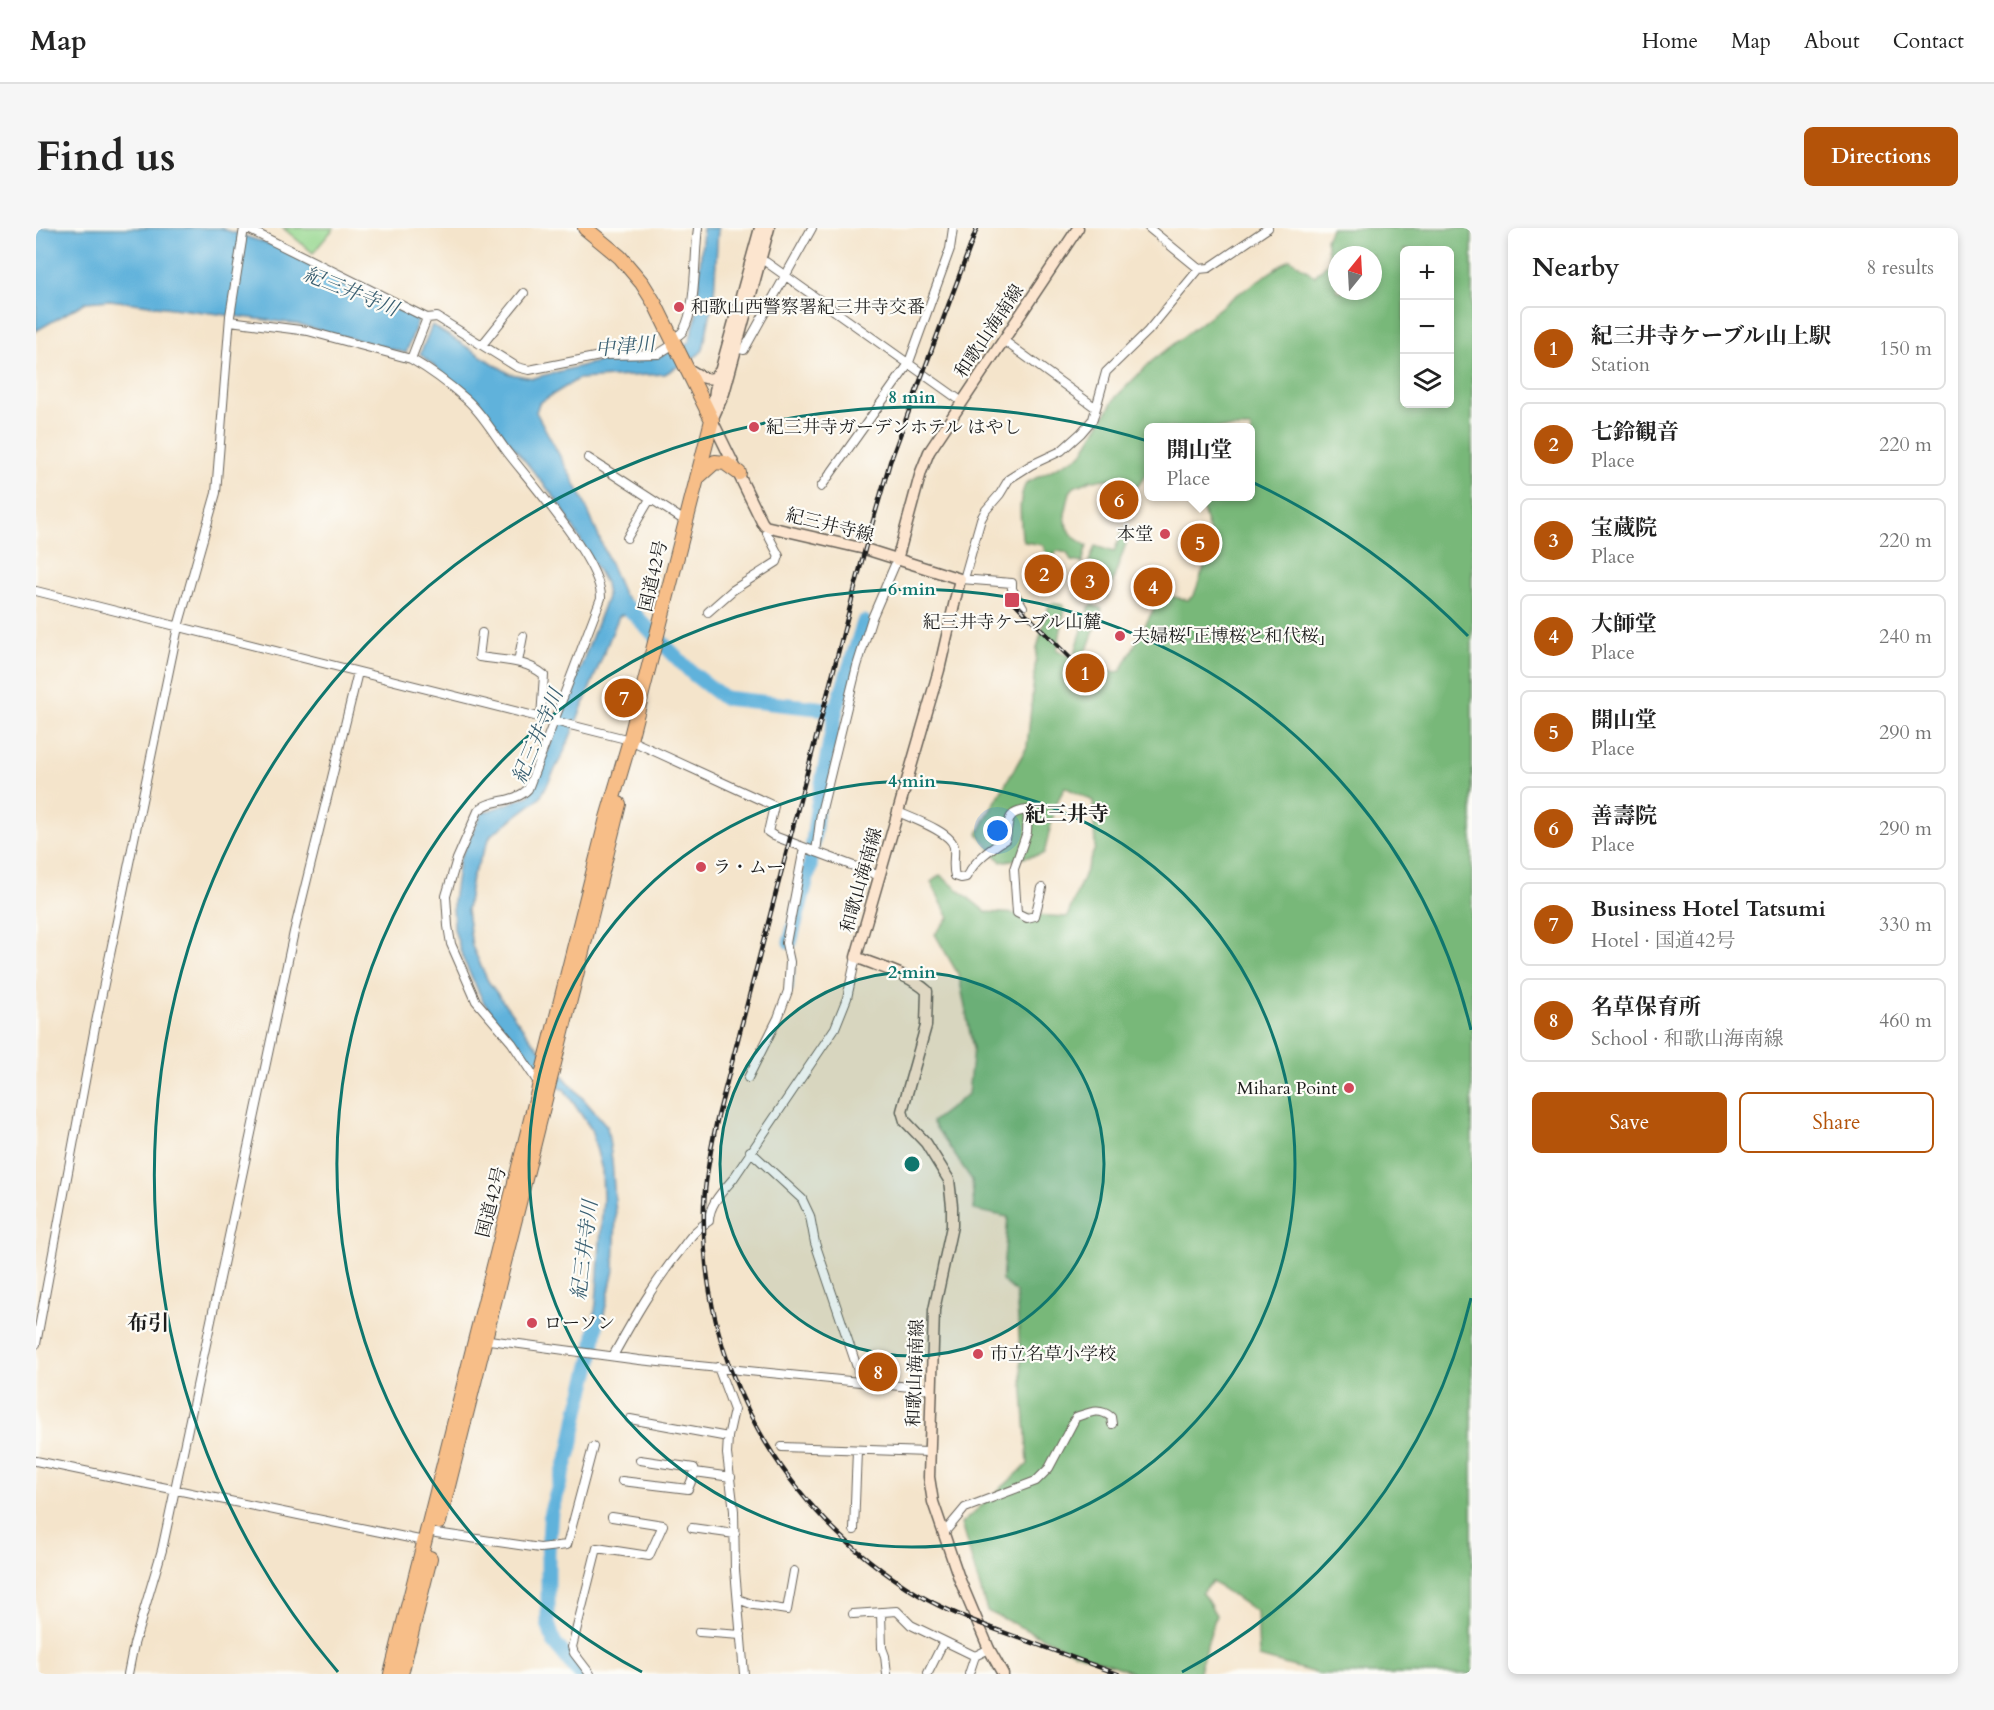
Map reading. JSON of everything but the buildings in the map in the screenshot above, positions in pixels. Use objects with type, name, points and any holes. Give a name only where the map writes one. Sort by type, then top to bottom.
[{"type":"highway","points":[[585,228],[620,257],[636,275],[655,304],[712,420]]},
{"type":"highway","name":"国道42号","points":[[391,1674],[430,1537],[481,1339],[607,818],[630,740],[712,420]]},
{"type":"highway","points":[[695,480],[715,462],[725,464],[739,473]]},
{"type":"highway","name":"国道42号","points":[[401,1674],[430,1537]]},
{"type":"main road","points":[[712,420],[724,393],[736,348],[756,259],[760,228]]},
{"type":"main road","points":[[712,420],[723,363],[756,259],[769,228]]},
{"type":"main road","name":"和歌山海南線","points":[[897,560],[921,472],[929,452],[1078,228]]},
{"type":"main road","points":[[685,367],[700,377],[711,379],[718,373],[723,363]]},
{"type":"main road","name":"紀三井寺線","points":[[712,420],[762,522],[770,528],[866,549],[897,560]]},
{"type":"main road","points":[[897,560],[962,579]]},
{"type":"main road","name":"和歌山海南線","points":[[962,579],[939,670],[856,957],[900,975],[927,991],[926,1026],[902,1112],[905,1121],[926,1143],[949,1180],[952,1206],[952,1226],[934,1310],[929,1476],[933,1502],[959,1578],[989,1649],[1003,1674]]},
{"type":"street","points":[[36,1344],[95,1027],[178,627],[216,494],[230,318],[244,229],[427,320],[437,317],[518,367],[529,370],[605,355],[658,354],[674,344],[688,321],[692,305],[698,228]]},
{"type":"street","points":[[736,348],[744,350],[812,228]]},
{"type":"street","points":[[821,487],[908,365],[950,249],[953,228]]},
{"type":"street","points":[[1149,228],[1199,269]]},
{"type":"street","points":[[1023,607],[1012,589],[1012,583],[962,579],[981,519],[1009,479],[1031,465],[1061,451],[1072,443],[1093,419],[1106,372],[1148,331],[1199,269],[1209,268],[1268,228]]},
{"type":"street","points":[[756,259],[766,262],[961,401]]},
{"type":"street","points":[[482,345],[524,293]]},
{"type":"street","points":[[230,318],[308,331],[412,356],[467,399],[483,416],[508,453],[564,524],[593,571],[601,590],[601,598],[556,721],[526,792],[502,802],[483,806],[478,811],[459,851],[446,896],[451,944],[476,1001],[512,1043],[544,1086]]},
{"type":"street","points":[[412,356],[427,320]]},
{"type":"street","points":[[1003,340],[1096,408]]},
{"type":"street","points":[[588,458],[685,521]]},
{"type":"street","points":[[627,538],[650,499]]},
{"type":"street","points":[[708,612],[733,590],[777,561],[779,556],[767,533],[770,528]]},
{"type":"street","points":[[816,852],[821,813],[857,666],[872,618],[897,560]]},
{"type":"street","points":[[36,591],[630,740],[774,806],[768,832],[774,836],[880,876]]},
{"type":"street","points":[[482,633],[479,657],[518,662],[544,675],[540,717]]},
{"type":"street","points":[[518,662],[523,636]]},
{"type":"street","points":[[128,1674],[134,1644],[162,1550],[294,932],[358,672]]},
{"type":"street","points":[[898,812],[948,836],[954,844],[953,870],[955,876],[961,878],[966,877],[982,855],[1006,839],[1010,816],[1015,812],[1028,810],[1027,832],[1014,869],[1017,913],[1027,918],[1035,916],[1042,888]]},
{"type":"street","points":[[748,1078],[778,1018],[788,991],[790,962],[786,943],[804,848]]},
{"type":"street","points":[[614,1356],[645,1297],[693,1232],[709,1221],[709,1213],[717,1197],[733,1179],[835,1028],[847,998],[856,957]]},
{"type":"street","points":[[750,1151],[802,1199],[810,1216],[815,1243],[862,1382]]},
{"type":"street","points":[[481,1339],[718,1368],[930,1389]]},
{"type":"street","points":[[718,1368],[734,1410],[727,1454],[731,1477],[744,1674]]},
{"type":"street","points":[[944,1533],[965,1508],[1036,1482],[1049,1468],[1076,1417],[1096,1410],[1105,1412],[1111,1417],[1112,1424]]},
{"type":"street","points":[[630,1419],[728,1437]]},
{"type":"street","points":[[36,1461],[430,1537],[540,1548],[567,1545],[593,1447]]},
{"type":"street","points":[[782,1447],[928,1452]]},
{"type":"street","points":[[854,1530],[857,1450]]},
{"type":"street","points":[[640,1460],[694,1468],[695,1472],[731,1477]]},
{"type":"street","points":[[622,1481],[688,1489],[695,1472]]},
{"type":"street","points":[[590,1674],[572,1647],[597,1548],[649,1556],[663,1525],[612,1517]]},
{"type":"street","points":[[692,1528],[735,1534]]},
{"type":"street","points":[[738,1599],[754,1605],[787,1610],[794,1571]]},
{"type":"street","points":[[853,1614],[897,1611],[910,1625],[975,1656]]},
{"type":"street","points":[[881,1613],[882,1648],[887,1674]]},
{"type":"street","points":[[699,1632],[741,1635]]},
{"type":"street","points":[[928,1673],[944,1641]]},
{"type":"street","points":[[969,1674],[975,1656],[989,1649]]},
{"type":"green space","points":[[283,228],[334,228],[313,253]]},
{"type":"green space","points":[[1331,228],[1472,228],[1472,1674],[1319,1674],[1259,1657],[1257,1612],[1212,1582],[1202,1592],[1216,1615],[1198,1674],[1138,1674],[1071,1651],[987,1611],[961,1524],[1028,1464],[1016,1292],[1002,1281],[1008,1217],[974,1210],[972,1180],[932,1122],[968,1094],[973,1049],[959,976],[935,934],[949,918],[931,882],[940,875],[986,912],[1067,917],[1095,848],[1093,801],[1065,787],[1056,804],[1044,854],[1001,862],[978,834],[1027,747],[1037,648],[1049,605],[1052,603],[1063,605],[1065,609],[1057,650],[1071,657],[1074,656],[1089,607],[1092,605],[1102,609],[1084,658],[1101,669],[1121,671],[1160,597],[1165,595],[1188,600],[1194,595],[1213,543],[1200,501],[1255,501],[1255,423],[1144,423],[1144,477],[1139,485],[1135,487],[1112,479],[1091,480],[1074,487],[1070,492],[1065,514],[1067,528],[1075,538],[1087,546],[1082,563],[1071,561],[1067,553],[1058,551],[1055,553],[1053,564],[1049,565],[1043,545],[1025,542],[1022,538],[1020,517],[1023,490],[1026,483],[1081,455],[1115,398],[1152,361],[1235,296],[1290,259],[1315,276],[1328,262],[1328,300],[1382,300],[1382,246],[1328,246],[1328,254],[1326,239]]},
{"type":"green space","points":[[1123,528],[1130,532],[1107,598],[1103,599],[1105,586],[1100,581],[1100,576],[1097,575],[1098,567],[1089,562],[1095,546],[1114,552]]},
{"type":"water","points":[[36,228],[220,228],[278,247],[418,320],[406,353],[297,324],[110,300],[86,302],[36,331]]},
{"type":"water","points":[[703,228],[718,228],[714,296],[703,350],[665,374],[578,379],[539,403],[536,412],[582,497],[623,594],[643,614],[637,624],[625,614],[619,616],[564,752],[540,798],[491,835],[472,877],[467,910],[472,946],[488,981],[530,1038],[607,1126],[616,1215],[614,1270],[596,1350],[590,1346],[596,1303],[603,1199],[602,1170],[591,1129],[564,1089],[561,1089],[531,1061],[484,1003],[463,959],[454,929],[453,902],[459,860],[482,813],[529,796],[607,597],[605,583],[559,503],[478,403],[420,354],[432,325],[510,374],[533,378],[601,361],[658,357],[689,342],[696,318]]},
{"type":"waterway","points":[[627,607],[692,673],[724,698],[836,710]]},
{"type":"waterway","points":[[790,942],[810,867],[817,809],[836,710],[864,622]]},
{"type":"waterway","points":[[790,942],[795,959],[792,991]]},
{"type":"waterway","points":[[766,1051],[770,1043]]},
{"type":"waterway","name":"紀三井寺川","points":[[580,1674],[554,1642],[548,1623],[548,1552],[551,1511],[571,1447],[591,1362],[596,1328]]},
{"type":"railway","points":[[977,228],[890,462],[865,549],[717,1120],[704,1205],[706,1265],[716,1322],[734,1378],[758,1430],[789,1478],[827,1522],[870,1561],[930,1601],[976,1622],[1118,1674]]},
{"type":"railway","points":[[1010,598],[1084,672]]},
{"type":"place","name":"和歌山西警察署紀三井寺交番","points":[[679,307]]},
{"type":"place","name":"紀三井寺ガーデンホテル はやし","points":[[754,427]]},
{"type":"place","name":"善壽院","points":[[1119,500]]},
{"type":"place","name":"本堂","points":[[1165,534]]},
{"type":"place","name":"開山堂","points":[[1200,543]]},
{"type":"place","name":"七鈴観音","points":[[1044,574]]},
{"type":"place","name":"宝蔵院","points":[[1090,581]]},
{"type":"place","name":"大師堂","points":[[1153,587]]},
{"type":"place","name":"紀三井寺ケーブル山麓","points":[[1012,600]]},
{"type":"place","name":"夫婦桜「正博桜と和代桜」","points":[[1120,636]]},
{"type":"place","name":"紀三井寺ケーブル山上駅","points":[[1085,673]]},
{"type":"place","name":"Business Hotel Tatsumi","points":[[624,698]]},
{"type":"place","name":"ラ・ムー","points":[[701,867]]},
{"type":"place","name":"Mihara Point","points":[[1349,1088]]},
{"type":"place","name":"ローソン","points":[[532,1323]]},
{"type":"place","name":"市立名草小学校","points":[[978,1354]]},
{"type":"place","name":"名草保育所","points":[[878,1372]]},
{"type":"district","name":"紀三井寺","points":[[1067,814]]},
{"type":"district","name":"布引","points":[[148,1323]]},
{"type":"water label","name":"中津川","points":[[625,346]]}]
